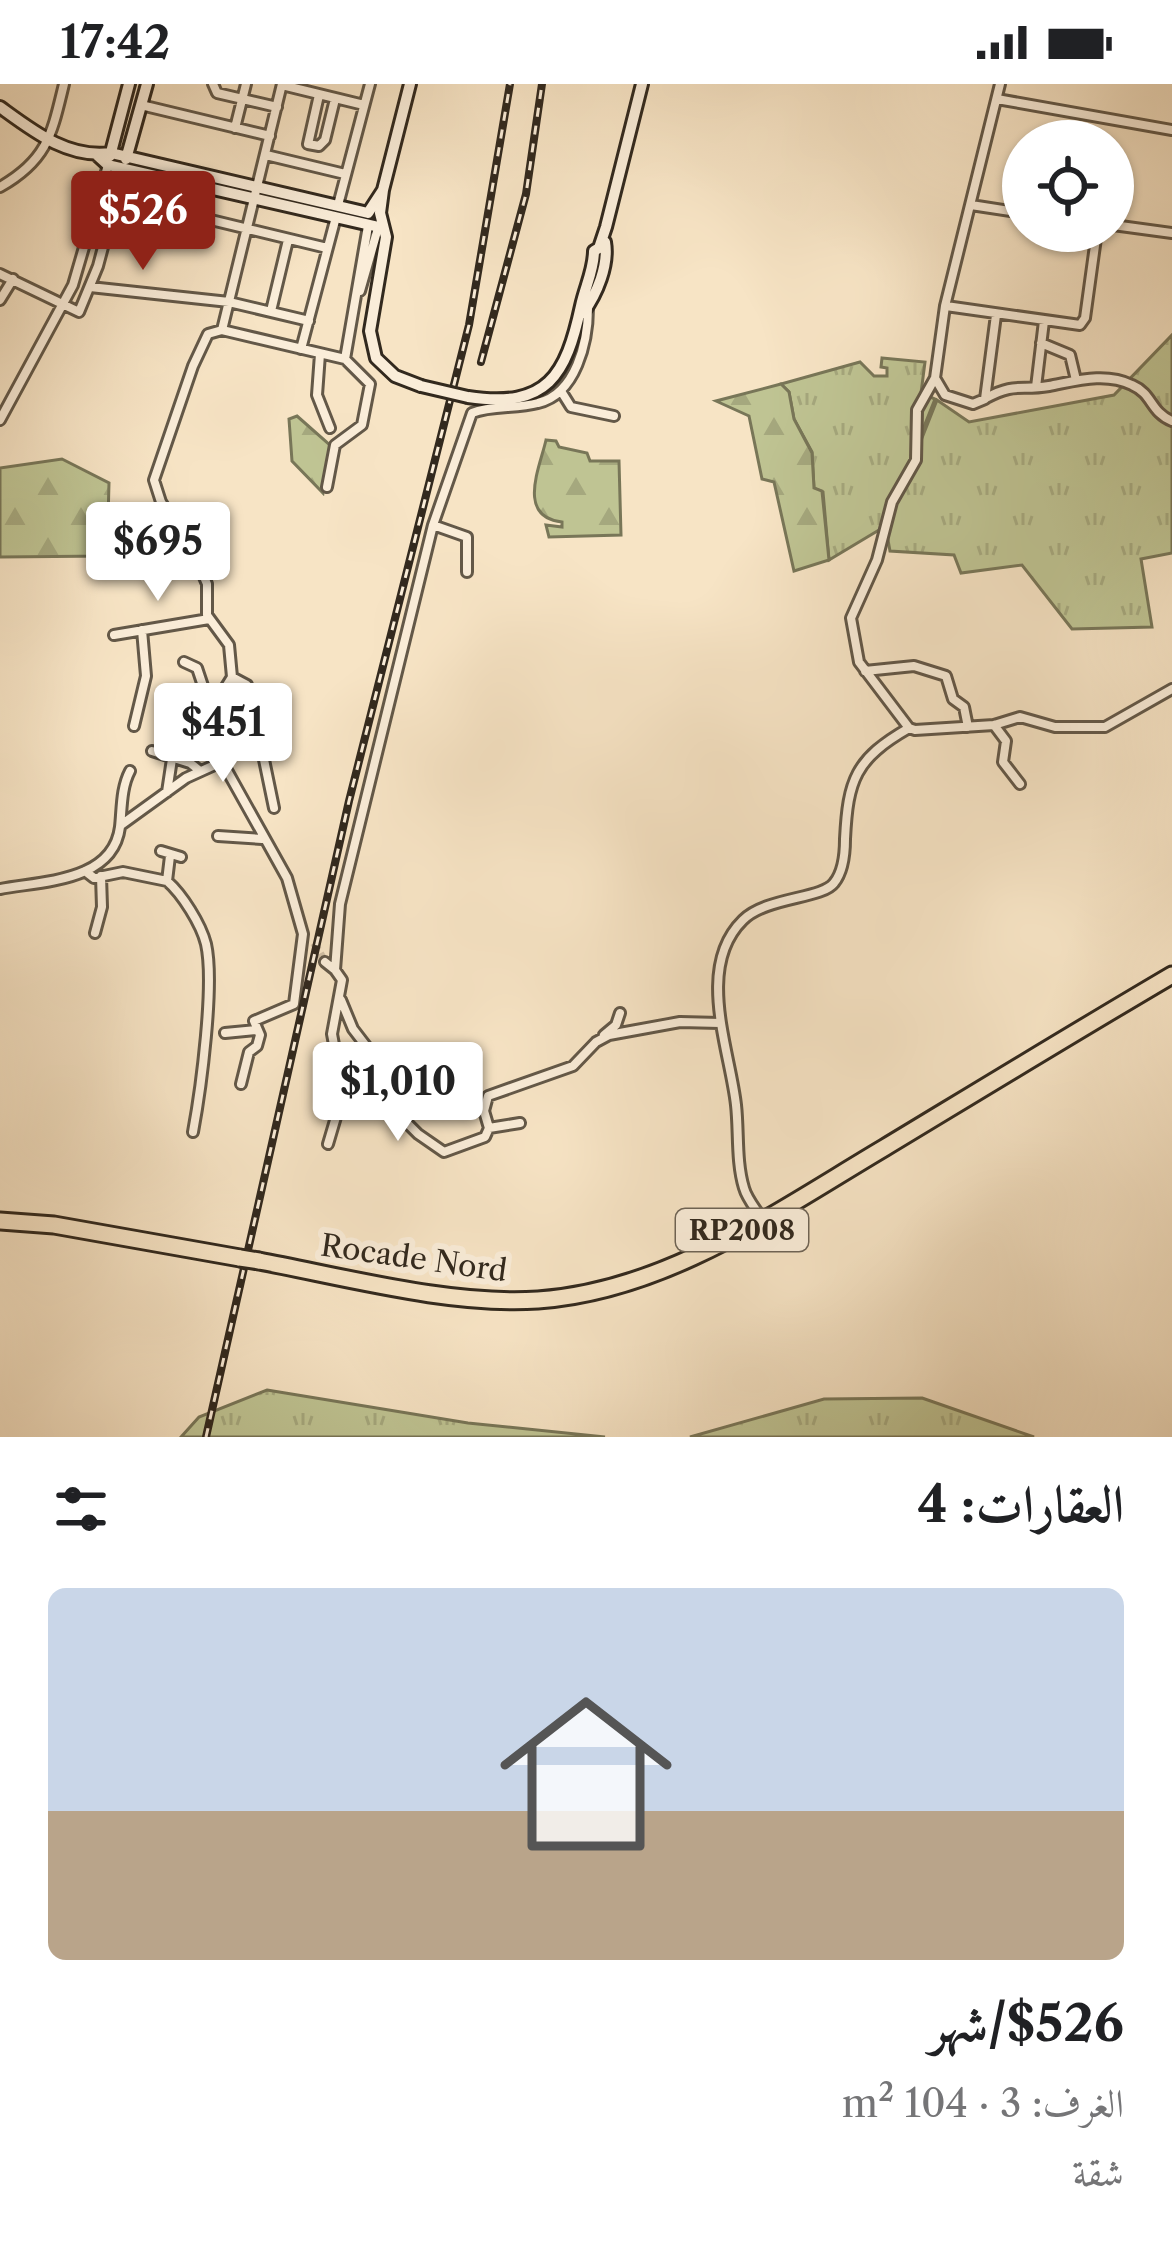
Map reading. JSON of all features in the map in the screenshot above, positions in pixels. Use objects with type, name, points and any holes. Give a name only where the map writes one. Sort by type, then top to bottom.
[{"type":"highway","name":"Rocade Nord","points":[[0,1221],[54,1225],[463,1297],[537,1300],[587,1294],[643,1279],[762,1219],[1172,975]]},
{"type":"street","points":[[0,187],[49,143],[64,84]]},
{"type":"street","points":[[0,421],[79,268],[129,84]]},
{"type":"street","points":[[0,274],[62,308],[80,312],[147,84]]},
{"type":"street","points":[[213,84],[214,92],[277,107]]},
{"type":"street","points":[[235,128],[246,84]]},
{"type":"street","points":[[302,349],[370,84]]},
{"type":"street","points":[[345,359],[374,220],[410,84]]},
{"type":"street","points":[[579,320],[595,296],[606,227],[642,84]]},
{"type":"street","points":[[909,728],[865,670],[855,651],[850,618],[877,560],[892,502],[916,460],[916,410],[935,378],[945,306],[1000,84]]},
{"type":"street","points":[[222,330],[282,85],[364,105]]},
{"type":"street","points":[[319,95],[308,144],[319,146],[325,140],[335,99]]},
{"type":"street","points":[[997,99],[1172,130]]},
{"type":"street","points":[[141,106],[270,136]]},
{"type":"street","points":[[0,107],[49,143],[374,220],[386,230],[370,316],[371,343],[376,358],[395,376],[421,386],[468,397],[500,398],[548,385],[565,364],[601,254]]},
{"type":"street","points":[[266,155],[345,174]]},
{"type":"street","points":[[99,194],[327,248]]},
{"type":"street","points":[[971,205],[1002,210]]},
{"type":"street","points":[[1134,228],[1172,233]]},
{"type":"street","points":[[271,311],[288,240]]},
{"type":"street","points":[[945,306],[1084,323],[1094,252]]},
{"type":"street","points":[[0,300],[13,279]]},
{"type":"street","points":[[335,970],[340,904],[433,525],[472,413],[540,403],[561,391],[574,374],[587,330],[588,284]]},
{"type":"street","points":[[91,287],[229,302],[309,321]]},
{"type":"street","points":[[985,399],[996,315]]},
{"type":"street","points":[[1036,387],[1044,321]]},
{"type":"street","points":[[219,763],[225,714],[222,698],[232,676],[229,645],[209,619],[207,584],[160,502],[154,480],[208,334],[222,330],[345,359],[370,388],[361,429],[335,445],[327,487]]},
{"type":"street","points":[[1042,343],[1070,355],[1076,380]]},
{"type":"street","points":[[320,354],[317,394],[330,428]]},
{"type":"street","points":[[935,378],[945,395],[973,404],[1016,385],[1127,382],[1144,393],[1157,415],[1172,421]]},
{"type":"street","points":[[561,391],[571,407],[614,416]]},
{"type":"street","points":[[433,525],[467,537],[467,572]]},
{"type":"street","points":[[114,635],[209,619]]},
{"type":"street","points":[[134,725],[146,676],[142,630]]},
{"type":"street","points":[[184,662],[197,668],[205,692],[222,698]]},
{"type":"street","points":[[865,670],[914,666],[946,676],[951,697],[964,707],[968,727]]},
{"type":"street","points":[[232,676],[248,685],[248,750],[262,750],[274,808]]},
{"type":"street","points":[[762,1219],[743,1187],[733,1077],[720,1023],[721,973],[739,923],[762,905],[825,890],[835,882],[844,855],[851,782],[881,745],[909,728],[994,725],[1020,717],[1055,728],[1105,727],[1172,689]]},
{"type":"street","points":[[994,725],[1006,741],[1004,762],[1020,784]]},
{"type":"street","points":[[167,791],[179,743]]},
{"type":"street","points":[[152,751],[200,771]]},
{"type":"street","points":[[0,889],[96,867],[106,861],[121,825],[167,791],[219,763]]},
{"type":"street","points":[[219,763],[262,839],[271,845],[287,878],[303,934],[294,1004],[254,1021],[257,1046],[249,1052],[241,1084]]},
{"type":"street","points":[[121,825],[119,813],[130,771]]},
{"type":"street","points":[[218,836],[262,839]]},
{"type":"street","points":[[166,881],[171,855]]},
{"type":"street","points":[[95,933],[102,907],[102,878],[96,867]]},
{"type":"street","points":[[85,871],[90,878],[123,872],[166,881],[202,932],[207,952],[203,1061],[193,1132]]},
{"type":"street","points":[[303,934],[314,944]]},
{"type":"street","points":[[325,962],[342,980],[332,1042],[349,1073],[328,1144]]},
{"type":"street","points":[[340,998],[353,1029],[376,1059],[397,1112],[444,1152],[485,1136],[488,1096],[573,1066],[616,1025],[620,1013]]},
{"type":"street","points":[[600,1040],[635,1028],[720,1023]]},
{"type":"street","points":[[225,1034],[257,1030]]},
{"type":"street","points":[[489,1128],[520,1123]]},
{"type":"green space","points":[[1172,335],[1172,553],[1141,559],[1152,627],[1072,629],[1022,565],[961,573],[954,555],[890,551],[886,529],[937,400],[969,422],[1114,395]]},
{"type":"green space","points":[[882,358],[925,362],[921,393],[935,399],[884,527],[829,560],[823,492],[814,488],[812,452],[794,419],[789,392],[781,384],[860,362],[874,376],[887,376]]},
{"type":"green space","points":[[781,384],[789,392],[794,419],[812,453],[814,488],[822,491],[829,560],[794,571],[774,482],[762,479],[749,416],[716,401]]},
{"type":"green space","points":[[297,416],[330,445],[323,493],[292,461],[289,419]]},
{"type":"green space","points":[[546,440],[587,453],[590,461],[619,461],[621,535],[549,537],[546,525],[562,527],[562,522],[539,511],[534,489]]},
{"type":"green space","points":[[62,459],[109,483],[107,556],[0,557],[0,468]]},
{"type":"green space","points":[[267,1390],[468,1423],[605,1437],[181,1437],[199,1417]]},
{"type":"green space","points":[[922,1398],[1034,1437],[690,1437],[824,1399]]},
{"type":"tunnel","points":[[314,943],[325,962]]},
{"type":"railway","points":[[206,1437],[349,801],[469,325],[510,84]]},
{"type":"railway","points":[[481,362],[526,194],[542,84]]}]
